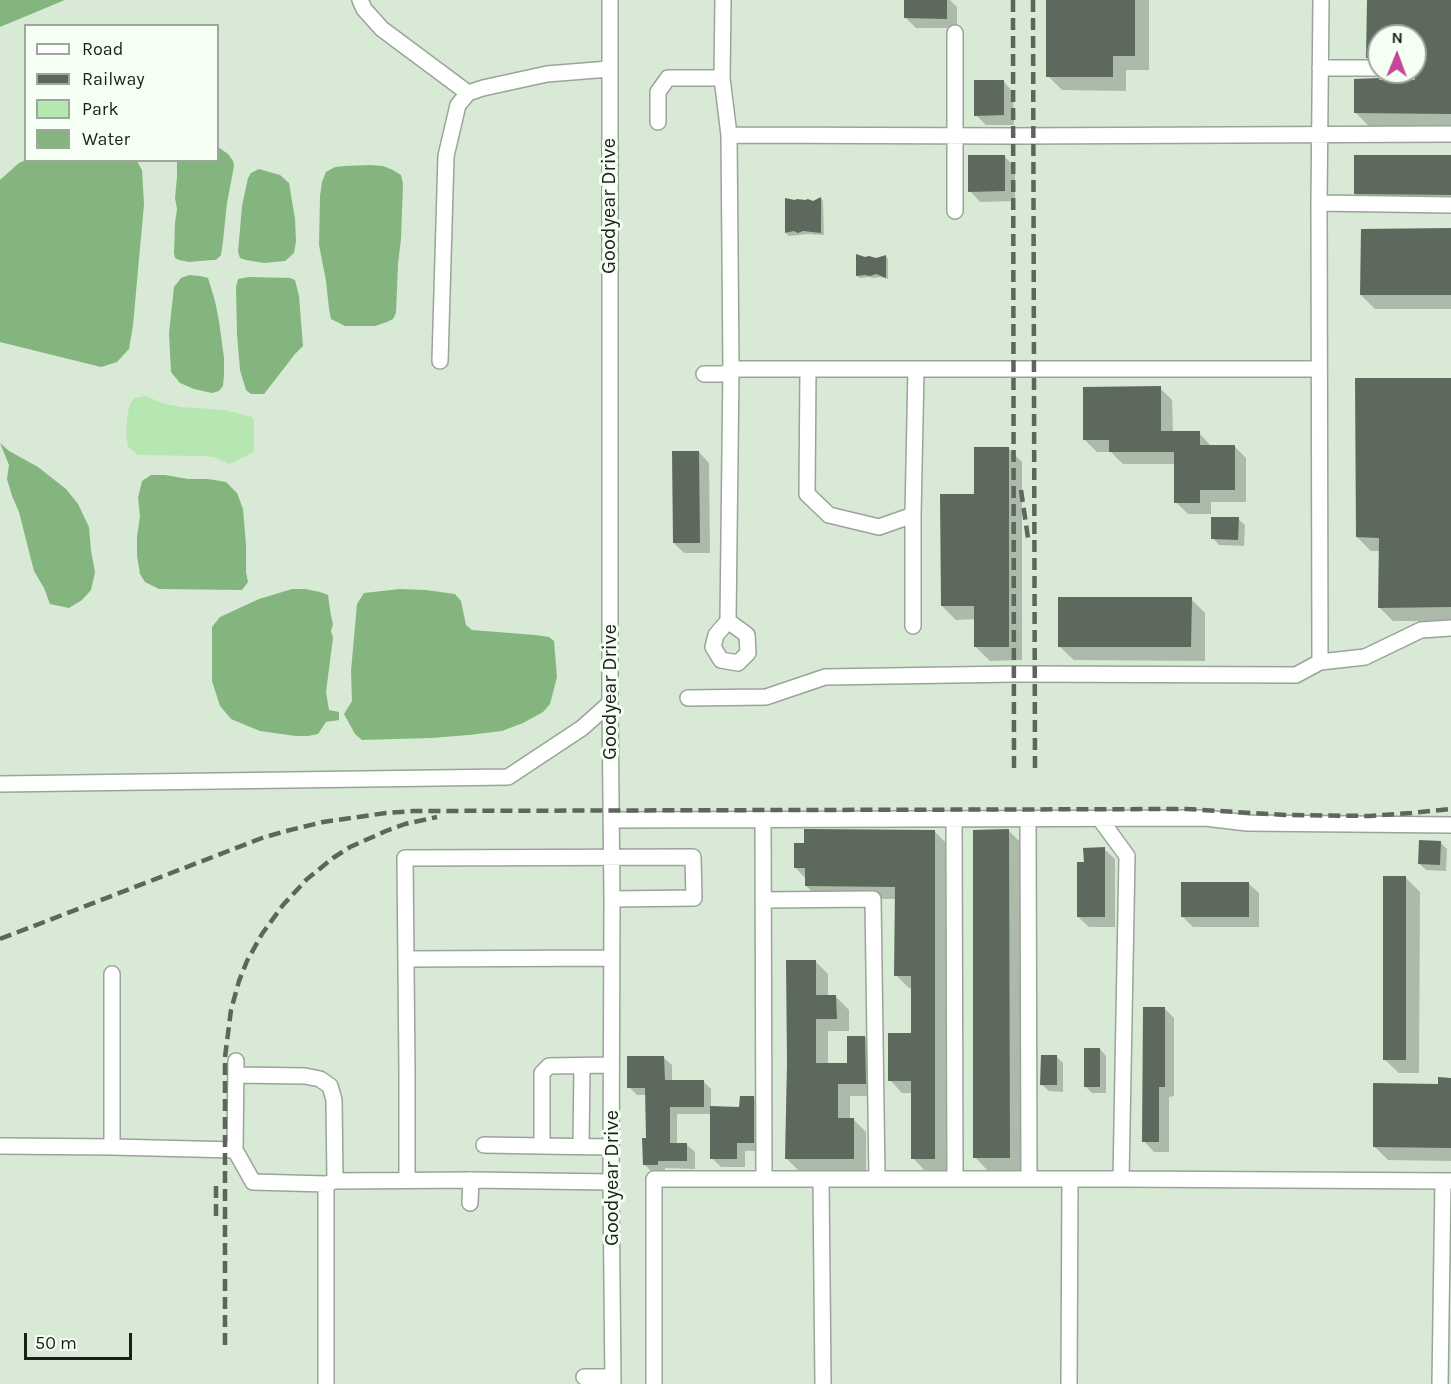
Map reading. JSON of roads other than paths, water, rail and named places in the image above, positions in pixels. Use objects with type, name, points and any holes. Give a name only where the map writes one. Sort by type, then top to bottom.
[{"type":"street","points":[[360,0],[364,9],[382,29],[468,93]]},
{"type":"street","name":"Goodyear Drive","points":[[610,0],[613,1381]]},
{"type":"street","points":[[723,0],[722,78],[729,135],[731,369],[728,621]]},
{"type":"street","points":[[1320,662],[1321,0]]},
{"type":"street","points":[[955,33],[955,211]]},
{"type":"street","points":[[1320,68],[1367,68]]},
{"type":"street","points":[[440,361],[446,156],[458,105],[468,93],[483,88],[547,74],[609,69]]},
{"type":"street","points":[[658,122],[658,92],[668,78],[722,78]]},
{"type":"street","points":[[729,135],[1321,136],[1451,134]]},
{"type":"street","points":[[1319,203],[1451,205]]},
{"type":"street","points":[[704,374],[724,374],[731,369],[1319,369]]},
{"type":"street","points":[[808,369],[807,494],[829,515],[879,527],[913,515]]},
{"type":"street","points":[[914,626],[913,515],[916,369]]},
{"type":"street","points":[[688,698],[766,697],[825,677],[1015,674],[1296,675],[1320,662],[1365,657],[1421,630],[1451,628]]},
{"type":"street","points":[[0,784],[508,777],[582,728],[610,703]]},
{"type":"street","points":[[1028,818],[1029,1179]]},
{"type":"street","points":[[611,820],[1205,818],[1247,824],[1451,825]]},
{"type":"street","points":[[954,819],[955,1179]]},
{"type":"street","points":[[1100,819],[1127,856],[1121,1179]]},
{"type":"street","points":[[763,820],[764,1179]]},
{"type":"street","points":[[407,1180],[405,858],[693,857],[694,898],[612,899]]},
{"type":"street","points":[[763,900],[873,899],[877,1179]]},
{"type":"street","points":[[406,959],[612,958]]},
{"type":"street","points":[[112,974],[112,1147]]},
{"type":"street","points":[[542,1146],[542,1073],[549,1066],[611,1065]]},
{"type":"street","points":[[581,1146],[582,1066]]},
{"type":"street","points":[[326,1384],[330,1182],[334,1100],[330,1086],[320,1079],[236,1068],[235,1150],[253,1182],[330,1182],[407,1180],[611,1182]]},
{"type":"street","points":[[484,1145],[611,1147]]},
{"type":"street","points":[[0,1146],[235,1150]]},
{"type":"street","points":[[654,1384],[654,1179],[764,1179],[1447,1181],[1440,1384]]},
{"type":"street","points":[[821,1179],[823,1384]]},
{"type":"street","points":[[1069,1384],[1070,1179]]},
{"type":"street","points":[[470,1203],[471,1180]]},
{"type":"street","points":[[584,1377],[613,1381]]},
{"type":"water","points":[[0,0],[65,0],[0,27]]},
{"type":"water","points":[[219,148],[233,161],[221,255],[216,260],[189,262],[175,258],[177,162],[219,162]]},
{"type":"water","points":[[24,161],[138,162],[142,170],[144,204],[133,325],[129,349],[117,362],[101,367],[0,342],[0,180]]},
{"type":"water","points":[[371,165],[393,170],[401,175],[403,184],[396,313],[393,319],[375,326],[345,326],[331,319],[329,309],[319,245],[322,182],[326,172],[335,167]]},
{"type":"water","points":[[259,169],[280,175],[289,183],[296,241],[294,253],[285,261],[264,263],[246,260],[240,258],[238,252],[242,206],[248,178],[251,173]]},
{"type":"water","points":[[189,275],[208,278],[219,321],[224,358],[223,386],[219,391],[212,393],[180,383],[171,372],[169,333],[174,287],[181,278]]},
{"type":"water","points":[[290,278],[295,280],[299,296],[303,346],[264,394],[251,394],[246,390],[240,370],[236,287],[238,279]]},
{"type":"water","points":[[0,443],[9,451],[38,467],[66,489],[78,504],[89,527],[95,572],[91,590],[82,600],[69,608],[50,604],[34,571],[19,512],[7,479],[9,465]]},
{"type":"water","points":[[151,475],[226,482],[237,493],[243,509],[248,582],[242,590],[159,589],[145,582],[140,574],[137,556],[140,516],[138,498],[142,481]]},
{"type":"water","points":[[292,589],[305,589],[328,595],[333,624],[326,692],[329,710],[339,712],[339,720],[326,722],[318,734],[308,736],[260,731],[231,719],[220,706],[212,681],[212,627],[220,617],[259,599]]},
{"type":"water","points":[[400,589],[455,594],[461,601],[466,625],[472,630],[549,637],[554,641],[557,677],[550,704],[543,712],[502,731],[431,738],[362,740],[355,734],[344,714],[352,701],[351,671],[357,604],[364,593]]},
{"type":"railway","points":[[1013,0],[1014,772]]},
{"type":"railway","points":[[1033,0],[1035,772]]},
{"type":"railway","points":[[1021,490],[1028,538]]},
{"type":"railway","points":[[0,939],[262,838],[323,822],[386,813],[413,811],[1187,809],[1285,815],[1370,816],[1451,809]]},
{"type":"railway","points":[[225,1345],[225,1057],[231,1010],[247,961],[262,934],[283,905],[307,879],[333,858],[350,847],[386,831],[437,817]]},
{"type":"railway","points":[[216,1181],[216,1216]]}]
